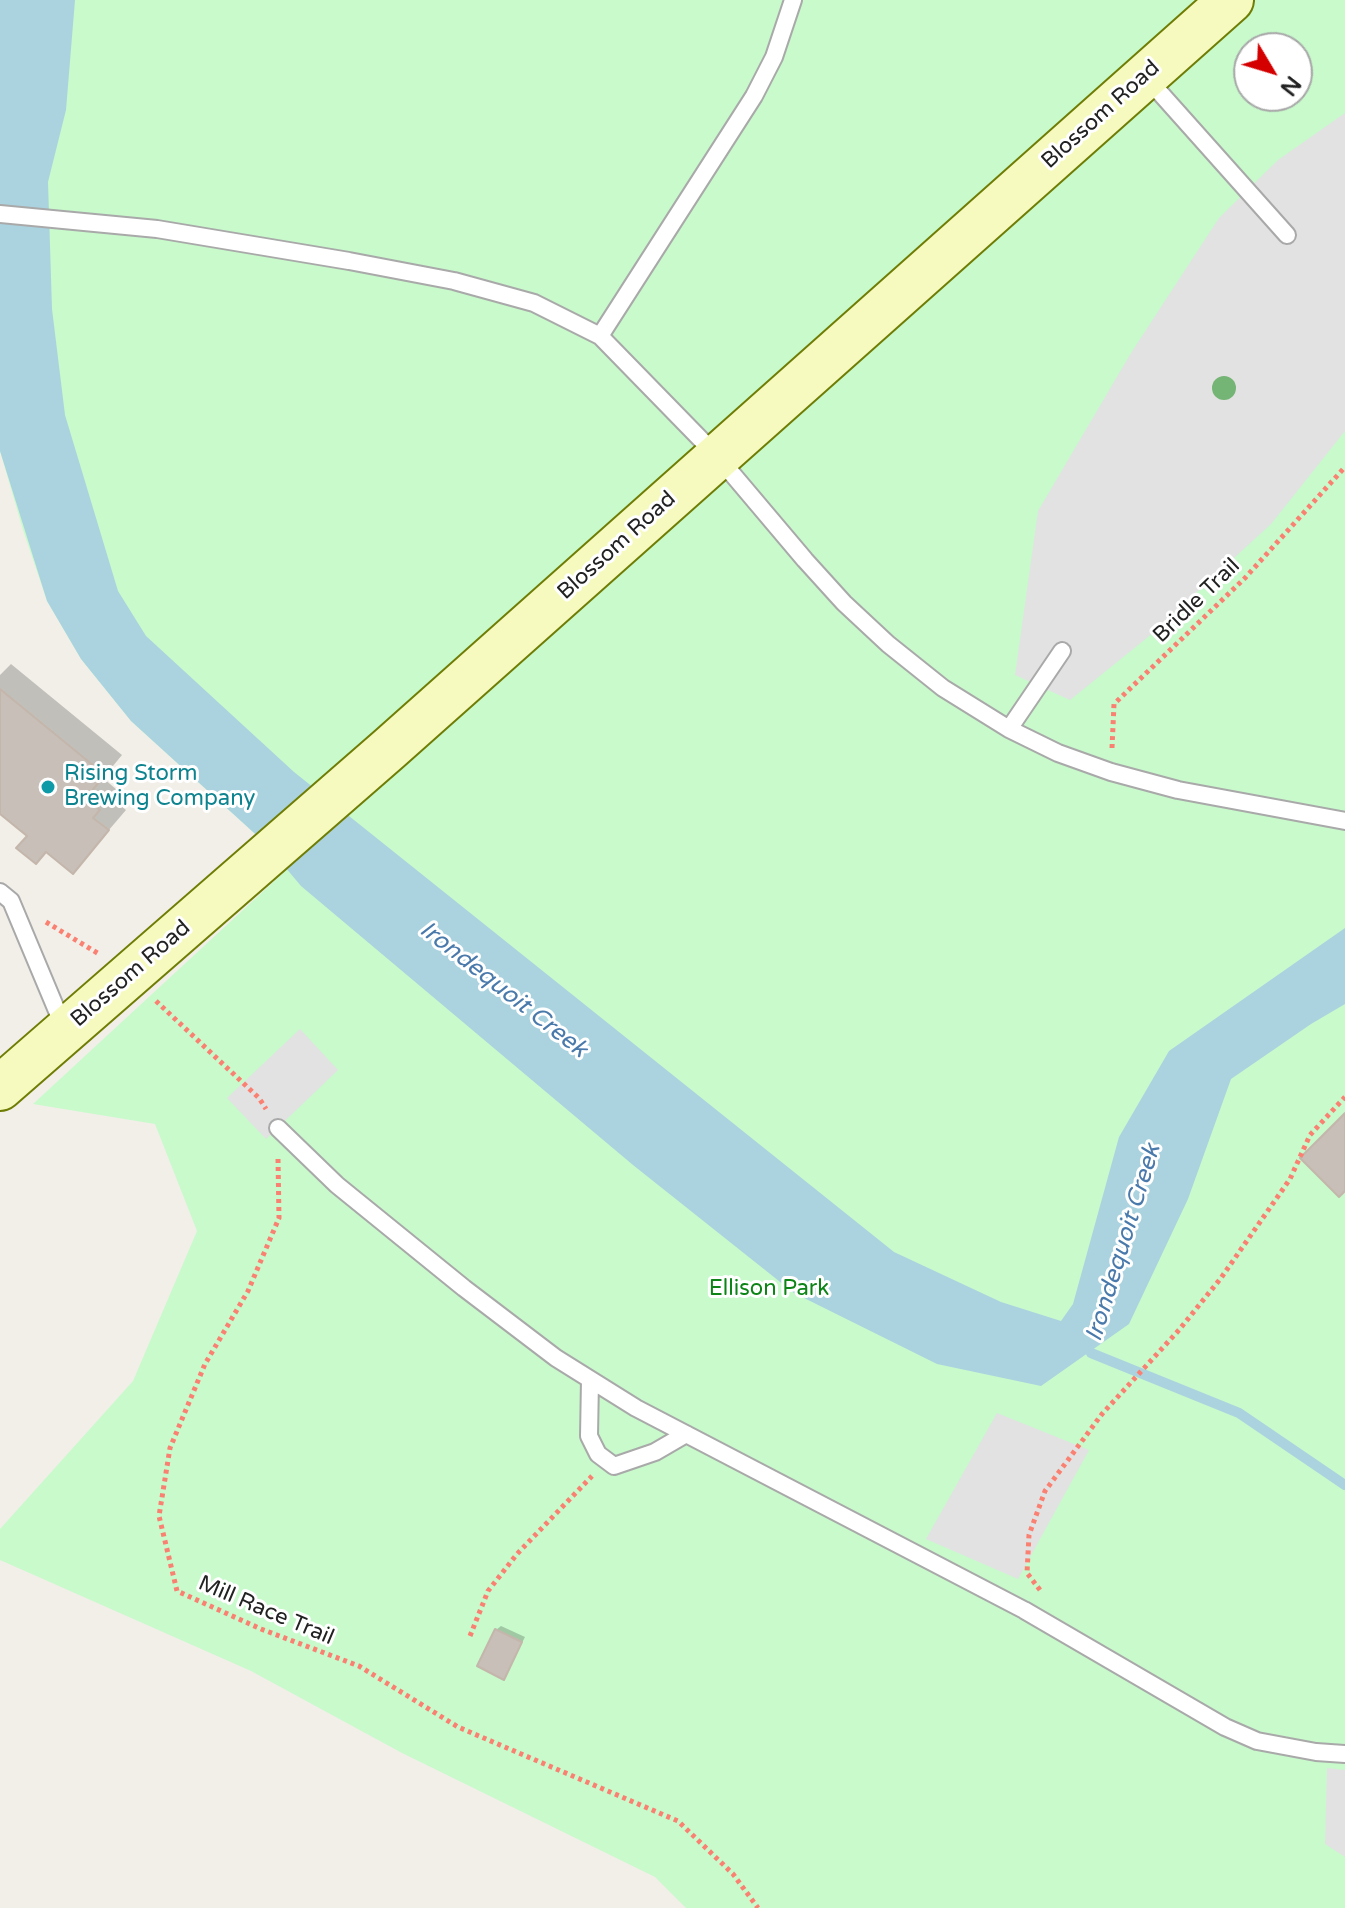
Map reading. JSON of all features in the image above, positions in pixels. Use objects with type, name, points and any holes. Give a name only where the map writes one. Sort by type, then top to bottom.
[{"type":"street","name":"Blossom Road","points":[[0,1088],[389,749],[1231,0]]},
{"type":"lane","points":[[600,336],[754,96],[774,57],[793,0]]},
{"type":"lane","points":[[1145,76],[1287,235]]},
{"type":"lane","points":[[0,214],[157,229],[454,281],[534,303],[600,336],[718,457],[805,560],[888,644],[943,688],[1009,729],[1058,753],[1111,772],[1178,790],[1345,821]]},
{"type":"lane","points":[[1009,729],[1062,651]]},
{"type":"lane","points":[[0,892],[11,901],[66,1031]]},
{"type":"lane","points":[[278,1128],[337,1185],[464,1288],[590,1380],[686,1434],[1037,1617],[1225,1727],[1257,1741],[1345,1754]]},
{"type":"lane","points":[[590,1380],[589,1436],[598,1454],[614,1466],[655,1452],[686,1434]]},
{"type":"path","name":"Bridle Trail","points":[[1111,772],[1114,704],[1245,578],[1345,467]]},
{"type":"path","points":[[1047,1600],[1027,1573],[1029,1535],[1045,1491],[1102,1414],[1221,1278],[1290,1179],[1310,1135],[1345,1097]]},
{"type":"path","name":"Mill Race Trail","points":[[278,1128],[279,1218],[248,1291],[205,1364],[170,1448],[159,1516],[177,1591],[261,1629],[359,1666],[458,1727],[678,1821],[733,1874],[758,1908]]},
{"type":"path","points":[[470,1636],[488,1591],[517,1554],[606,1460]]},
{"type":"green space","name":"Ellison Park","points":[[0,0],[1345,0],[1345,1908],[686,1908],[655,1877],[402,1753],[251,1671],[0,1560],[0,1529],[133,1381],[197,1231],[155,1124],[33,1104],[283,873],[264,842],[131,721],[81,659],[47,601],[0,451]]},
{"type":"shaded area","points":[[1345,113],[1345,431],[1271,524],[1148,637],[1070,700],[1015,675],[1038,511],[1131,353],[1219,218],[1278,160]]},
{"type":"shaded area","points":[[300,1029],[338,1070],[266,1139],[227,1098]]},
{"type":"shaded area","points":[[997,1413],[1089,1450],[1018,1579],[926,1539]]},
{"type":"shaded area","points":[[1327,1768],[1345,1770],[1345,1857],[1325,1844]]},
{"type":"water","name":"Irondequoit Creek","points":[[0,0],[75,0],[66,110],[48,182],[52,309],[65,415],[118,591],[146,636],[294,772],[894,1252],[1001,1302],[1061,1321],[1073,1304],[1119,1137],[1169,1051],[1345,928],[1345,1004],[1231,1079],[1188,1199],[1129,1324],[1041,1386],[937,1364],[794,1293],[633,1165],[301,886],[264,842],[131,721],[81,659],[47,601],[0,451]]},
{"type":"building","name":"Rising Storm Brewing Company","points":[[0,689],[105,775],[86,798],[100,810],[93,818],[109,830],[73,874],[46,852],[36,864],[16,848],[27,836],[0,814]]},
{"type":"building","points":[[1345,1113],[1345,1191],[1339,1197],[1300,1158]]},
{"type":"building","points":[[495,1629],[522,1642],[504,1680],[477,1666]]},
{"type":"waterway","points":[[1091,1353],[1239,1413],[1345,1485]]},
{"type":"place","name":"Rising Storm Brewing Company","points":[[48,787]]}]
